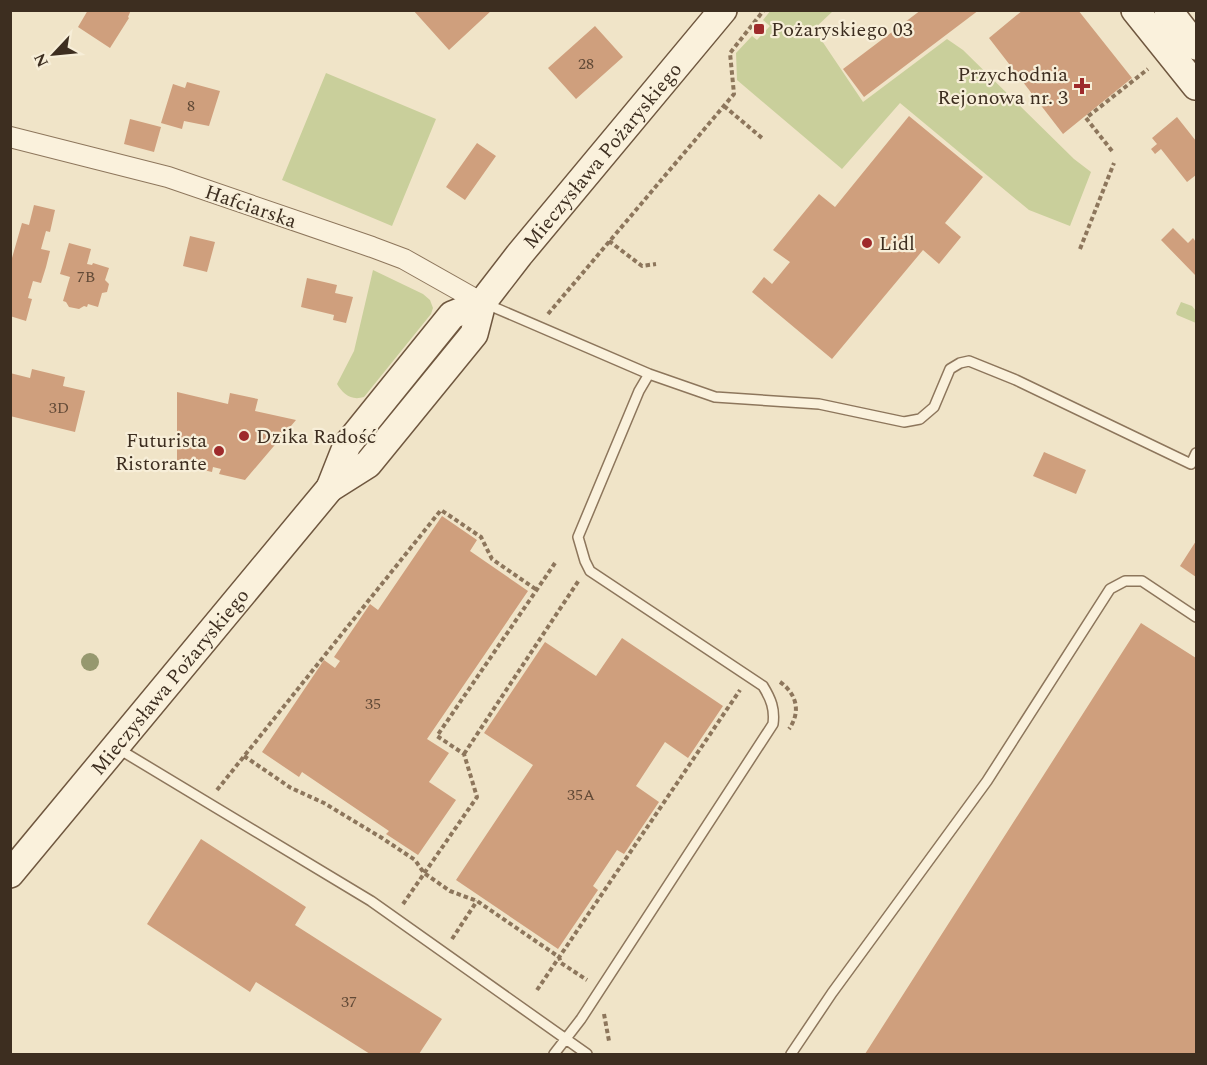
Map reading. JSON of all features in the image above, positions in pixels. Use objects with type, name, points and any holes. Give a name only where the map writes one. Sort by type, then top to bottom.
[{"type":"street","name":"Mieczysława Pożaryskiego","points":[[10,874],[330,488],[368,464],[474,334],[482,303],[519,255],[723,10]]},
{"type":"street","points":[[1135,10],[1197,86]]},
{"type":"street","points":[[1168,10],[1197,46]]},
{"type":"street","name":"Hafciarska","points":[[10,137],[168,177],[372,247],[412,263],[482,303]]},
{"type":"lane","points":[[482,303],[649,374],[715,398],[819,404],[904,422],[920,418],[934,407],[950,369],[969,361],[1016,380],[1191,464],[1197,453]]},
{"type":"lane","points":[[554,1054],[600,990],[774,724],[775,713],[771,699],[763,686],[590,571],[585,561],[578,537],[639,391],[649,374]]},
{"type":"lane","points":[[791,1054],[832,993],[987,781],[1110,589],[1125,581],[1142,581],[1197,617]]},
{"type":"lane","points":[[116,748],[371,901],[587,1054]]},
{"type":"path","points":[[539,326],[734,94],[730,52],[764,10]]},
{"type":"path","points":[[1112,151],[1086,118],[1148,69]]},
{"type":"path","points":[[724,106],[762,138]]},
{"type":"path","points":[[1080,249],[1114,163]]},
{"type":"path","points":[[609,241],[642,266],[656,264]]},
{"type":"path","points":[[207,802],[441,510],[481,537],[492,559],[537,590]]},
{"type":"path","points":[[394,917],[477,797],[464,754],[437,736],[555,563]]},
{"type":"path","points":[[464,754],[580,575]]},
{"type":"path","points":[[537,990],[741,690]]},
{"type":"path","points":[[244,756],[291,788],[324,803],[382,838],[415,860],[424,873],[450,891],[477,901],[559,957],[561,963],[600,990]]},
{"type":"path","points":[[461,925],[477,901]]},
{"type":"green space","points":[[771,10],[833,11],[814,29],[863,102],[947,39],[963,50],[1074,159],[1091,172],[1070,226],[1029,210],[900,103],[842,169],[737,80],[736,53],[752,36],[757,40],[770,26],[763,20]]},
{"type":"green space","points":[[326,73],[436,119],[392,226],[282,180]]},
{"type":"green space","points":[[373,270],[423,294],[430,300],[433,308],[431,314],[364,397],[355,398],[345,394],[337,384],[354,351]]},
{"type":"green space","points":[[1181,302],[1192,306],[1196,311],[1196,323],[1177,315]]},
{"type":"building","points":[[88,10],[117,10],[120,12],[131,10],[129,18],[110,48],[78,27]]},
{"type":"building","points":[[413,10],[492,10],[449,50]]},
{"type":"building","points":[[921,10],[979,10],[864,97],[843,69]]},
{"type":"building","points":[[1023,10],[1078,10],[1132,78],[1063,134],[989,38]]},
{"type":"building","points":[[595,26],[623,57],[576,99],[548,68]]},
{"type":"building","points":[[187,82],[220,91],[209,126],[184,121],[182,129],[161,123],[173,84],[185,88]]},
{"type":"building","name":"Lidl","points":[[909,116],[983,177],[945,223],[961,237],[939,264],[923,250],[832,359],[752,292],[764,277],[772,284],[790,262],[773,250],[819,194],[835,207]]},
{"type":"building","points":[[1177,117],[1196,141],[1196,175],[1187,182],[1161,149],[1155,154],[1151,149],[1157,144],[1152,138]]},
{"type":"building","points":[[130,119],[161,127],[154,152],[124,144]]},
{"type":"building","points":[[477,143],[496,156],[465,200],[446,187]]},
{"type":"building","points":[[34,205],[55,210],[50,232],[46,231],[41,249],[50,251],[46,267],[41,283],[33,281],[28,298],[32,299],[26,321],[10,316],[10,265],[22,223],[29,225]]},
{"type":"building","points":[[1173,228],[1188,243],[1193,238],[1196,242],[1196,276],[1161,240]]},
{"type":"building","points":[[190,236],[215,242],[207,272],[183,266]]},
{"type":"building","points":[[69,243],[91,249],[87,264],[92,265],[93,263],[109,268],[105,280],[109,284],[107,292],[102,293],[98,307],[88,304],[87,307],[79,309],[69,307],[63,301],[70,277],[60,274]]},
{"type":"building","points":[[307,278],[337,285],[335,293],[353,297],[346,323],[333,320],[334,315],[301,307]]},
{"type":"building","points":[[32,369],[65,377],[63,386],[85,391],[75,432],[10,416],[10,373],[30,378]]},
{"type":"building","points":[[177,392],[228,404],[230,393],[258,399],[255,411],[296,420],[245,480],[219,474],[221,469],[213,467],[212,472],[177,464]]},
{"type":"building","points":[[1044,452],[1086,470],[1076,494],[1033,476]]},
{"type":"building","points":[[442,516],[477,540],[470,551],[528,591],[427,739],[449,753],[429,782],[456,800],[418,855],[386,834],[389,831],[302,772],[299,777],[262,752],[324,660],[335,668],[340,661],[334,657],[370,604],[378,610]]},
{"type":"building","points":[[1196,541],[1196,577],[1180,566]]},
{"type":"building","points":[[1141,623],[1196,658],[1196,1054],[865,1054]]},
{"type":"building","points":[[622,638],[723,706],[688,758],[665,742],[636,786],[659,802],[624,854],[617,850],[593,886],[598,890],[558,949],[456,880],[533,765],[484,733],[545,642],[596,676]]},
{"type":"building","points":[[201,839],[306,907],[295,925],[442,1019],[419,1054],[370,1054],[256,982],[250,992],[147,924]]},
{"type":"place","name":"Pożaryskiego 03","points":[[759,29]]},
{"type":"place","name":"Przychodnia Rejonowa nr. 3","points":[[1082,86]]},
{"type":"place","name":"Lidl","points":[[867,243]]},
{"type":"place","name":"Dzika Radość","points":[[244,436]]},
{"type":"place","name":"Futurista Ristorante","points":[[219,451]]}]
